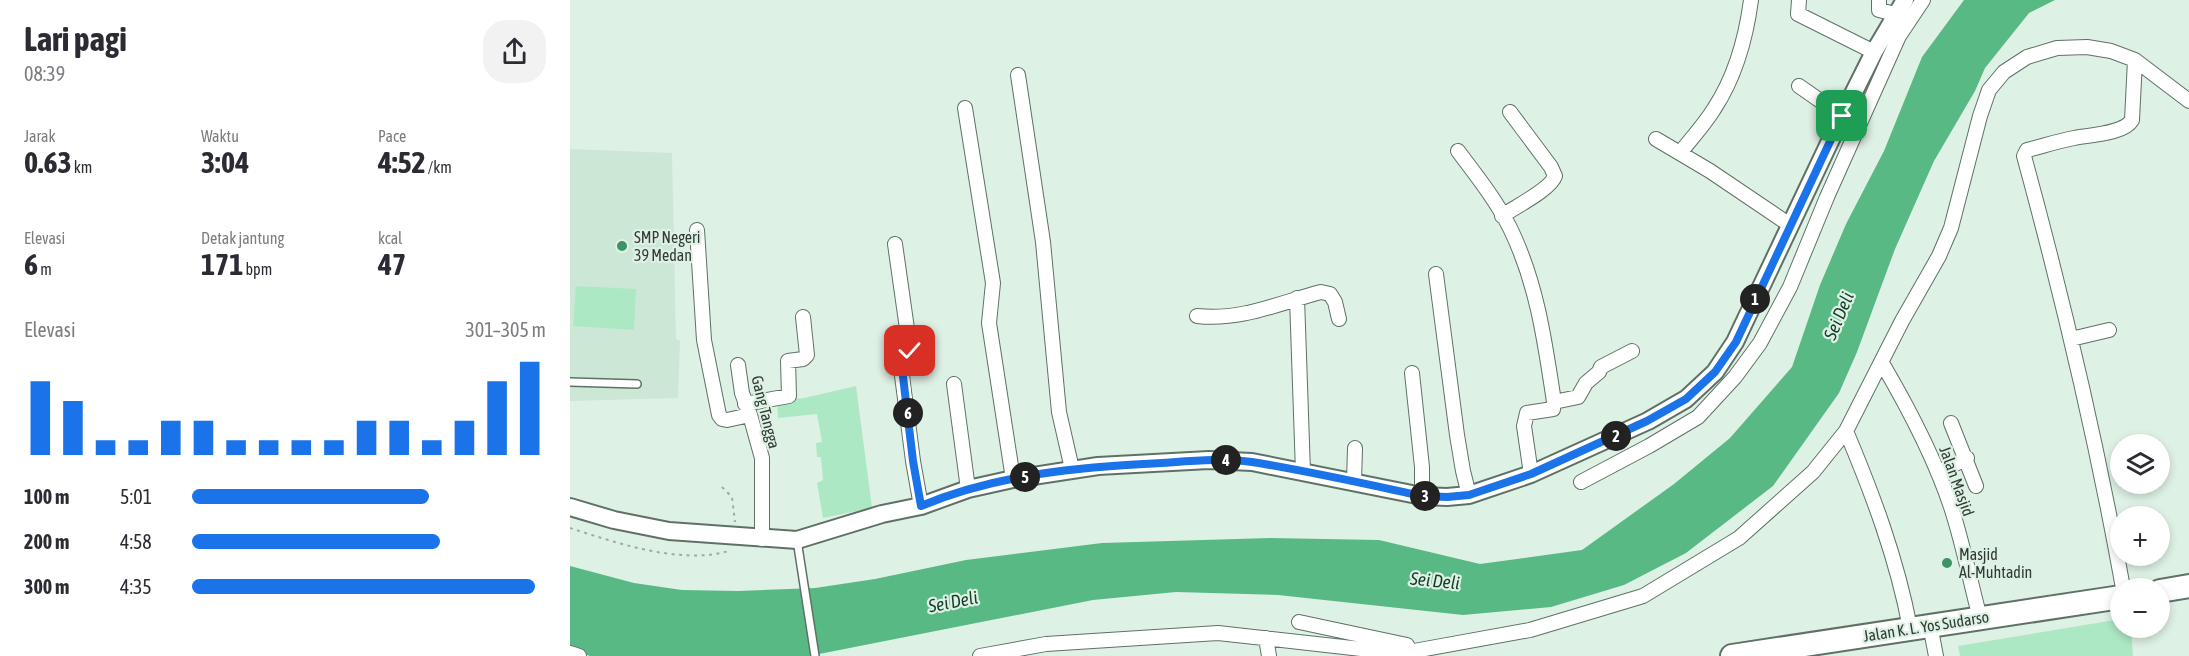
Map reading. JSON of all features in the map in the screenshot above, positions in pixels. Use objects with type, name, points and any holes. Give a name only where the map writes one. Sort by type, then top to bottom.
[{"type":"highway","points":[[2170,589],[2189,586]]},
{"type":"highway","name":"Jalan K. L. Yos Sudarso","points":[[1732,656],[1812,649],[1920,626],[2110,599]]},
{"type":"street","points":[[1680,153],[1715,108],[1725,87],[1742,50],[1751,0]]},
{"type":"street","points":[[1799,0],[1798,14],[1874,52]]},
{"type":"street","points":[[1879,0],[1879,9],[1895,14]]},
{"type":"street","points":[[570,507],[614,520],[669,531],[762,539],[799,546],[882,514],[921,506],[968,489],[1013,479],[1098,466],[1230,460],[1252,462],[1422,496],[1447,497],[1469,495],[1531,474],[1574,456],[1686,399],[1715,372],[1736,342],[1842,116],[1874,52],[1905,0]]},
{"type":"street","points":[[1581,482],[1698,417],[1736,378],[1754,352],[1790,287],[1827,197],[1899,36],[1923,0]]},
{"type":"street","points":[[980,656],[1046,644],[1218,633],[1379,651],[1414,651],[1530,630],[1625,602],[1657,589],[1738,538],[1813,472],[1846,430],[1902,321],[1939,256],[1951,228],[1989,90],[2004,72],[2027,57],[2057,48],[2086,47],[2111,51],[2135,60],[2189,100]]},
{"type":"street","points":[[2121,578],[2098,457],[2025,152],[2073,139],[2108,133],[2130,124],[2135,60]]},
{"type":"street","points":[[1018,75],[1043,242],[1059,412],[1072,469]]},
{"type":"street","points":[[1799,86],[1842,116]]},
{"type":"street","points":[[965,108],[993,283],[989,323],[1013,479]]},
{"type":"street","points":[[1502,216],[1547,186],[1555,176],[1551,167],[1510,112]]},
{"type":"street","points":[[1656,140],[1680,153],[1790,225]]},
{"type":"street","points":[[1458,151],[1509,227],[1530,277],[1544,331],[1554,402],[1553,409],[1527,412],[1524,426],[1531,474]]},
{"type":"street","points":[[697,230],[704,340],[719,415],[722,419],[727,420],[789,396],[788,361],[803,360],[807,355],[803,317]]},
{"type":"street","points":[[895,244],[912,364],[902,368],[921,506]]},
{"type":"street","points":[[1436,274],[1457,435],[1469,495]]},
{"type":"street","points":[[1197,316],[1233,317],[1321,292],[1330,294],[1335,302],[1339,319]]},
{"type":"street","points":[[1297,298],[1303,472]]},
{"type":"street","points":[[2071,339],[2109,330]]},
{"type":"street","points":[[1554,402],[1578,397],[1586,383],[1599,372],[1601,367],[1632,351]]},
{"type":"street","name":"Jalan Masjid","points":[[1882,363],[1921,433],[1938,473],[1951,508],[1980,618]]},
{"type":"street","name":"Gang Tangga","points":[[738,365],[762,458],[762,539]]},
{"type":"street","points":[[1412,373],[1422,467],[1422,496]]},
{"type":"street","points":[[954,384],[968,489]]},
{"type":"street","points":[[1951,423],[1967,458],[1976,486]]},
{"type":"street","points":[[1846,430],[1883,521],[1904,596],[1935,656]]},
{"type":"street","points":[[1354,482],[1356,448]]},
{"type":"street","points":[[1938,473],[1967,458]]},
{"type":"street","points":[[1299,622],[1430,649]]},
{"type":"street","points":[[1266,638],[1269,656]]},
{"type":"street","points":[[570,653],[579,656]]},
{"type":"lane","points":[[570,382],[638,384]]},
{"type":"lane","points":[[799,546],[815,656]]},
{"type":"path","points":[[570,528],[631,548],[693,555],[734,550],[740,537],[732,497],[722,487]]},
{"type":"shaded area","name":"SMP Negeri 39 Medan","points":[[570,149],[672,153],[676,339],[680,341],[678,398],[570,401]]},
{"type":"shaded area","points":[[576,286],[636,289],[634,330],[573,326]]},
{"type":"shaded area","points":[[856,386],[872,508],[823,518],[817,483],[823,480],[821,457],[817,457],[816,443],[822,442],[817,414],[778,418],[777,401],[804,398]]},
{"type":"shaded area","points":[[2110,621],[2110,638],[2132,638],[2133,656],[1960,656],[1958,646]]},
{"type":"water","name":"Sei Deli","points":[[1964,0],[2055,0],[2029,13],[1985,68],[1975,91],[1934,161],[1895,249],[1857,352],[1839,393],[1773,486],[1686,553],[1624,585],[1551,607],[1463,615],[1278,595],[1176,592],[1093,600],[809,656],[590,656],[570,649],[570,566],[634,583],[682,590],[738,591],[815,588],[875,579],[966,560],[1102,543],[1270,538],[1379,540],[1480,564],[1582,550],[1674,484],[1730,438],[1792,367],[1820,285],[1846,224],[1884,151],[1922,57]]},
{"type":"place","name":"SMP Negeri 39 Medan","points":[[622,246]]},
{"type":"place","name":"Masjid Al-Muhtadin","points":[[1947,563]]},
{"type":"route","points":[[910,351],[912,364],[902,368],[921,506],[968,489],[1072,469],[1209,460],[1252,462],[1422,496],[1469,495],[1531,474],[1647,421],[1686,399],[1715,372],[1736,342],[1842,116]]}]
